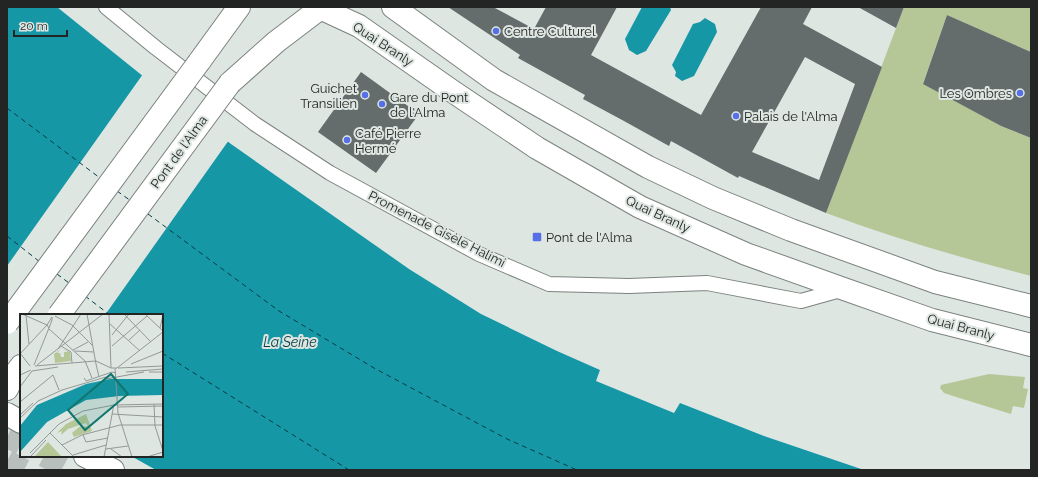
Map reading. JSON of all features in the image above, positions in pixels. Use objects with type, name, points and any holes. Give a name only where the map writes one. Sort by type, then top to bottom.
[{"type":"main road","points":[[7,323],[239,7]]},
{"type":"main road","points":[[394,7],[494,80],[648,167],[713,198],[791,230],[935,282],[1031,306]]},
{"type":"main road","name":"Quai Branly","points":[[320,8],[359,26],[537,148],[640,206],[746,254],[844,289],[932,320],[1031,345]]},
{"type":"main road","name":"Pont de l'Alma","points":[[60,314],[230,83],[276,42],[320,8]]},
{"type":"main road","points":[[7,414],[20,421]]},
{"type":"street","name":"Promenade Gisèle Halimi","points":[[106,7],[255,124],[330,173],[479,254],[549,284],[629,286],[707,283],[801,301],[844,289]]},
{"type":"green space","points":[[904,7],[1031,7],[1031,52],[947,15],[923,83],[1001,126],[1031,138],[1031,276],[928,247],[826,213]]},
{"type":"green space","points":[[989,374],[1025,377],[1023,388],[1028,389],[1024,408],[1013,406],[1011,414],[944,393],[940,388],[941,385]]},
{"type":"water","name":"La Seine","points":[[7,7],[57,7],[231,144],[409,269],[481,314],[600,370],[596,381],[674,413],[680,403],[764,436],[864,470],[156,470],[133,457],[163,457],[163,314],[20,314],[7,362]]},
{"type":"water","points":[[642,7],[670,7],[671,10],[646,51],[637,55],[629,50],[625,39]]},
{"type":"water","points":[[705,18],[715,24],[717,32],[694,76],[682,81],[675,76],[676,72],[672,65],[693,24],[700,22]]},
{"type":"pier","points":[[143,74],[229,140],[106,314],[20,314],[20,375],[7,364],[7,266]]},
{"type":"building","points":[[448,7],[493,7],[534,29],[546,7],[617,7],[591,55],[701,115],[761,7],[812,7],[803,24],[882,67],[826,213],[739,176],[738,178],[671,141],[669,146],[583,99],[585,95],[518,58],[520,55]],"holes":[[[805,57],[855,84],[819,180],[752,152]]]},
{"type":"building","points":[[858,7],[904,7],[896,28]]},
{"type":"building","points":[[947,15],[1031,52],[1031,138],[1001,126],[923,84]]},
{"type":"building","points":[[361,72],[419,114],[376,173],[318,132]]},
{"type":"ferry route","points":[[7,108],[100,178]]},
{"type":"ferry route","points":[[117,191],[131,201]]},
{"type":"ferry route","points":[[148,214],[279,311],[374,368],[507,439],[577,470]]},
{"type":"ferry route","points":[[7,236],[40,262]]},
{"type":"ferry route","points":[[57,274],[69,283]]},
{"type":"ferry route","points":[[85,296],[109,314]]},
{"type":"ferry route","points":[[163,354],[349,470]]},
{"type":"tunnel","points":[[7,437],[20,444]]},
{"type":"tunnel","points":[[46,457],[70,470]]},
{"type":"tunnel","points":[[7,461],[24,470]]},
{"type":"place","name":"Centre Culturel","points":[[496,31]]},
{"type":"place","name":"Les Ombres","points":[[1020,93]]},
{"type":"place","name":"Guichet Transilien","points":[[365,95]]},
{"type":"place","name":"Gare du Pont de l'Alma","points":[[382,104]]},
{"type":"place","name":"Palais de l'Alma","points":[[736,116]]},
{"type":"place","name":"Café Pierre Hermé","points":[[347,140]]},
{"type":"place","name":"Pont de l'Alma","points":[[537,237]]}]
